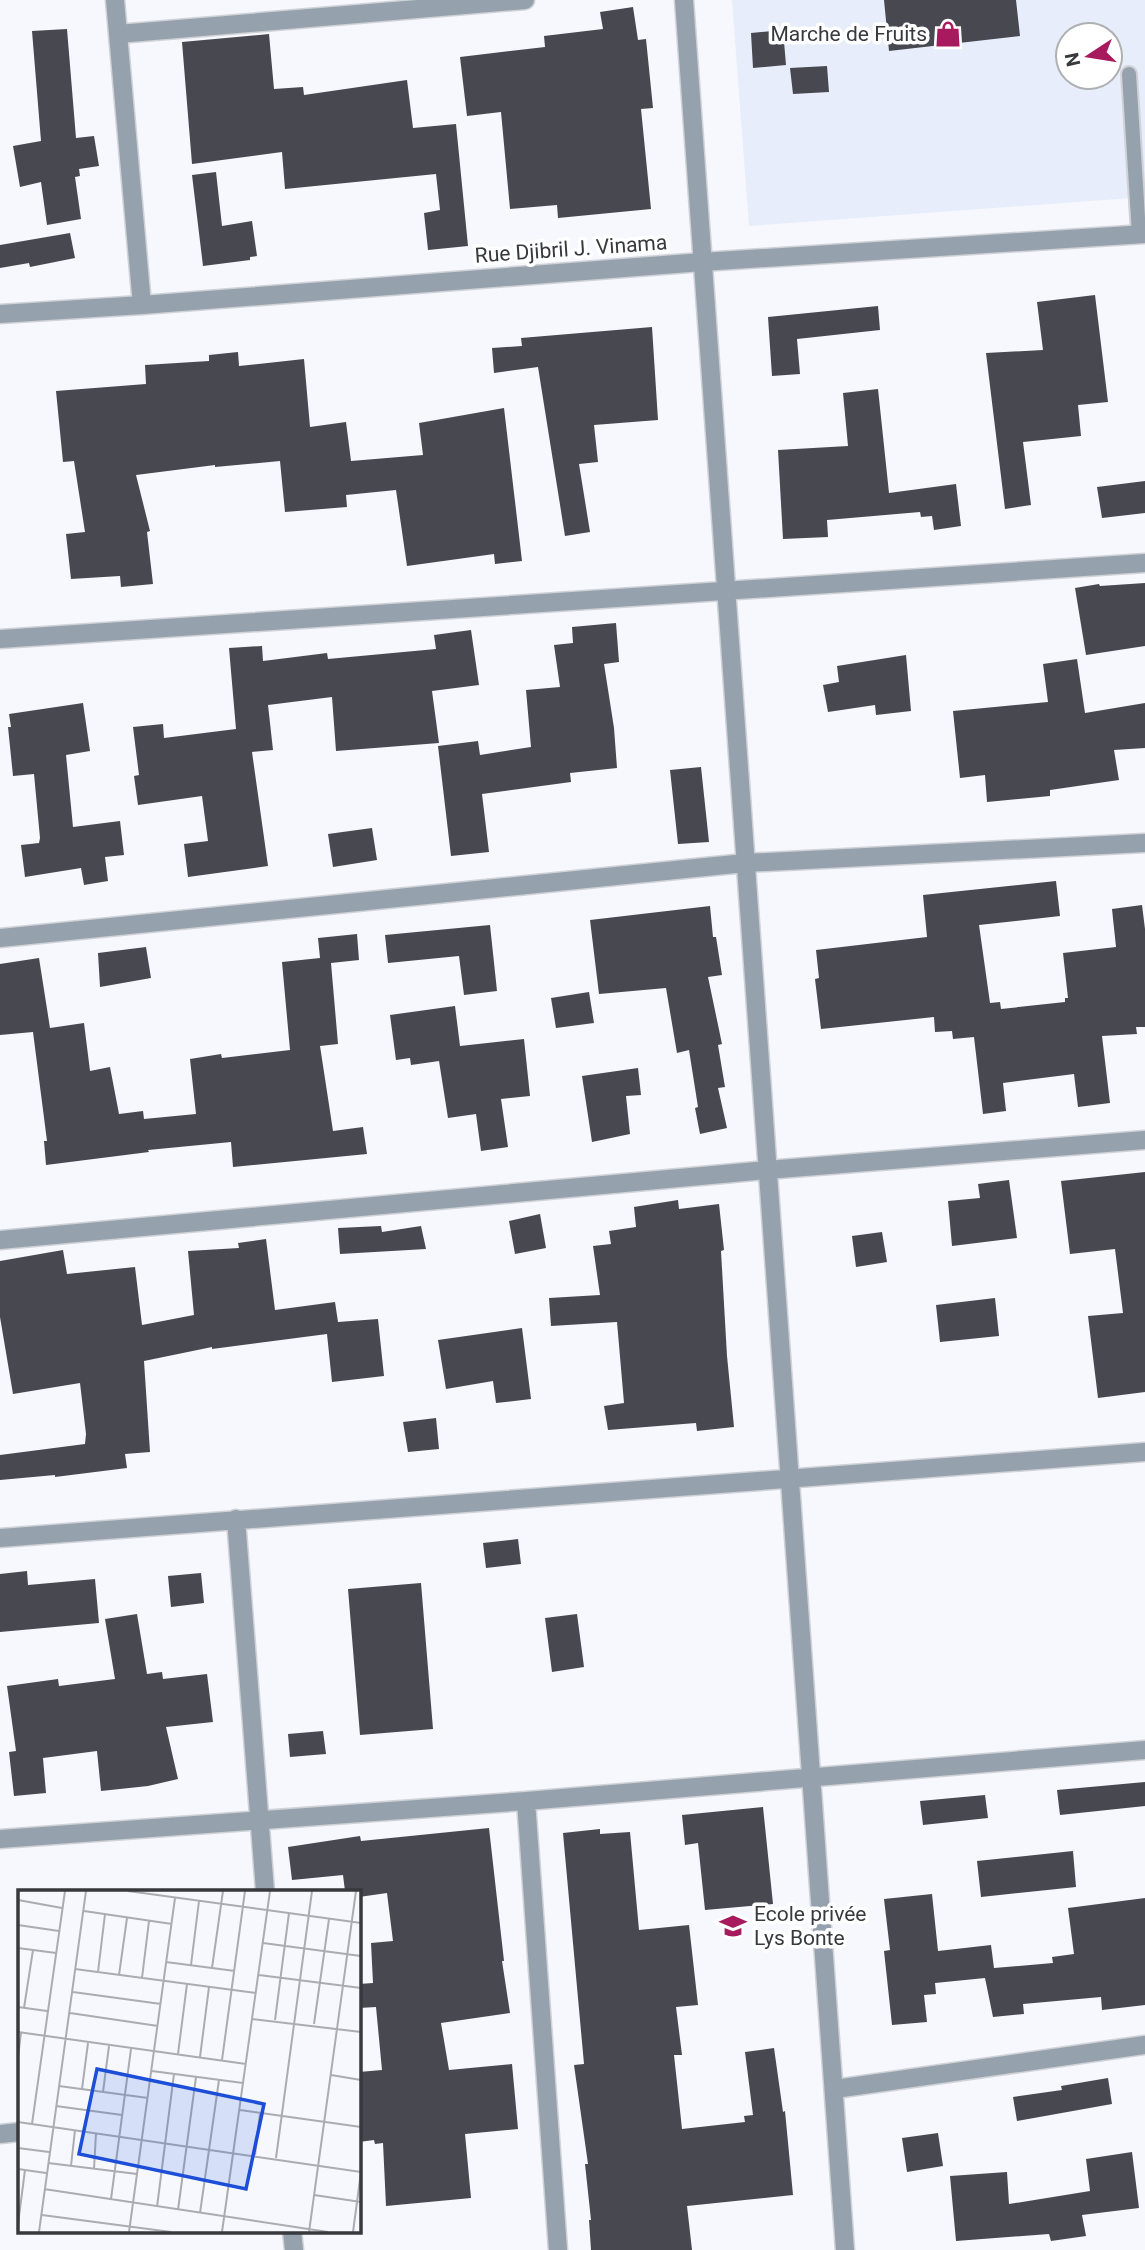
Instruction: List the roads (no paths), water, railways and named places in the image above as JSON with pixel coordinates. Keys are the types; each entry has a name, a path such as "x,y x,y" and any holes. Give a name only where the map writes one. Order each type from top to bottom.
{"street":[{"path":"115,0 142,305"},
{"path":"118,34 525,0"},
{"path":"684,0 845,2250"},
{"name":"Rue Djibril J. Vinama","path":"0,314 702,262 1142,234"},
{"path":"0,639 1145,563"},
{"path":"0,938 745,863 1145,843"},
{"path":"0,1240 767,1170 1145,1140"},
{"path":"0,1538 1145,1452"},
{"path":"236,1519 265,1890"},
{"path":"0,1839 526,1801 1145,1750"},
{"path":"526,1801 558,2250"},
{"path":"835,2089 1145,2045"},
{"path":"0,2134 18,2132"},
{"path":"292,2232 294,2250"}],"lane":[{"path":"1129,74 1142,234"}],"place":[{"name":"Marche de Fruits","path":"948,34"},
{"name":"Ecole privée Lys Bonte","path":"733,1926"}]}
